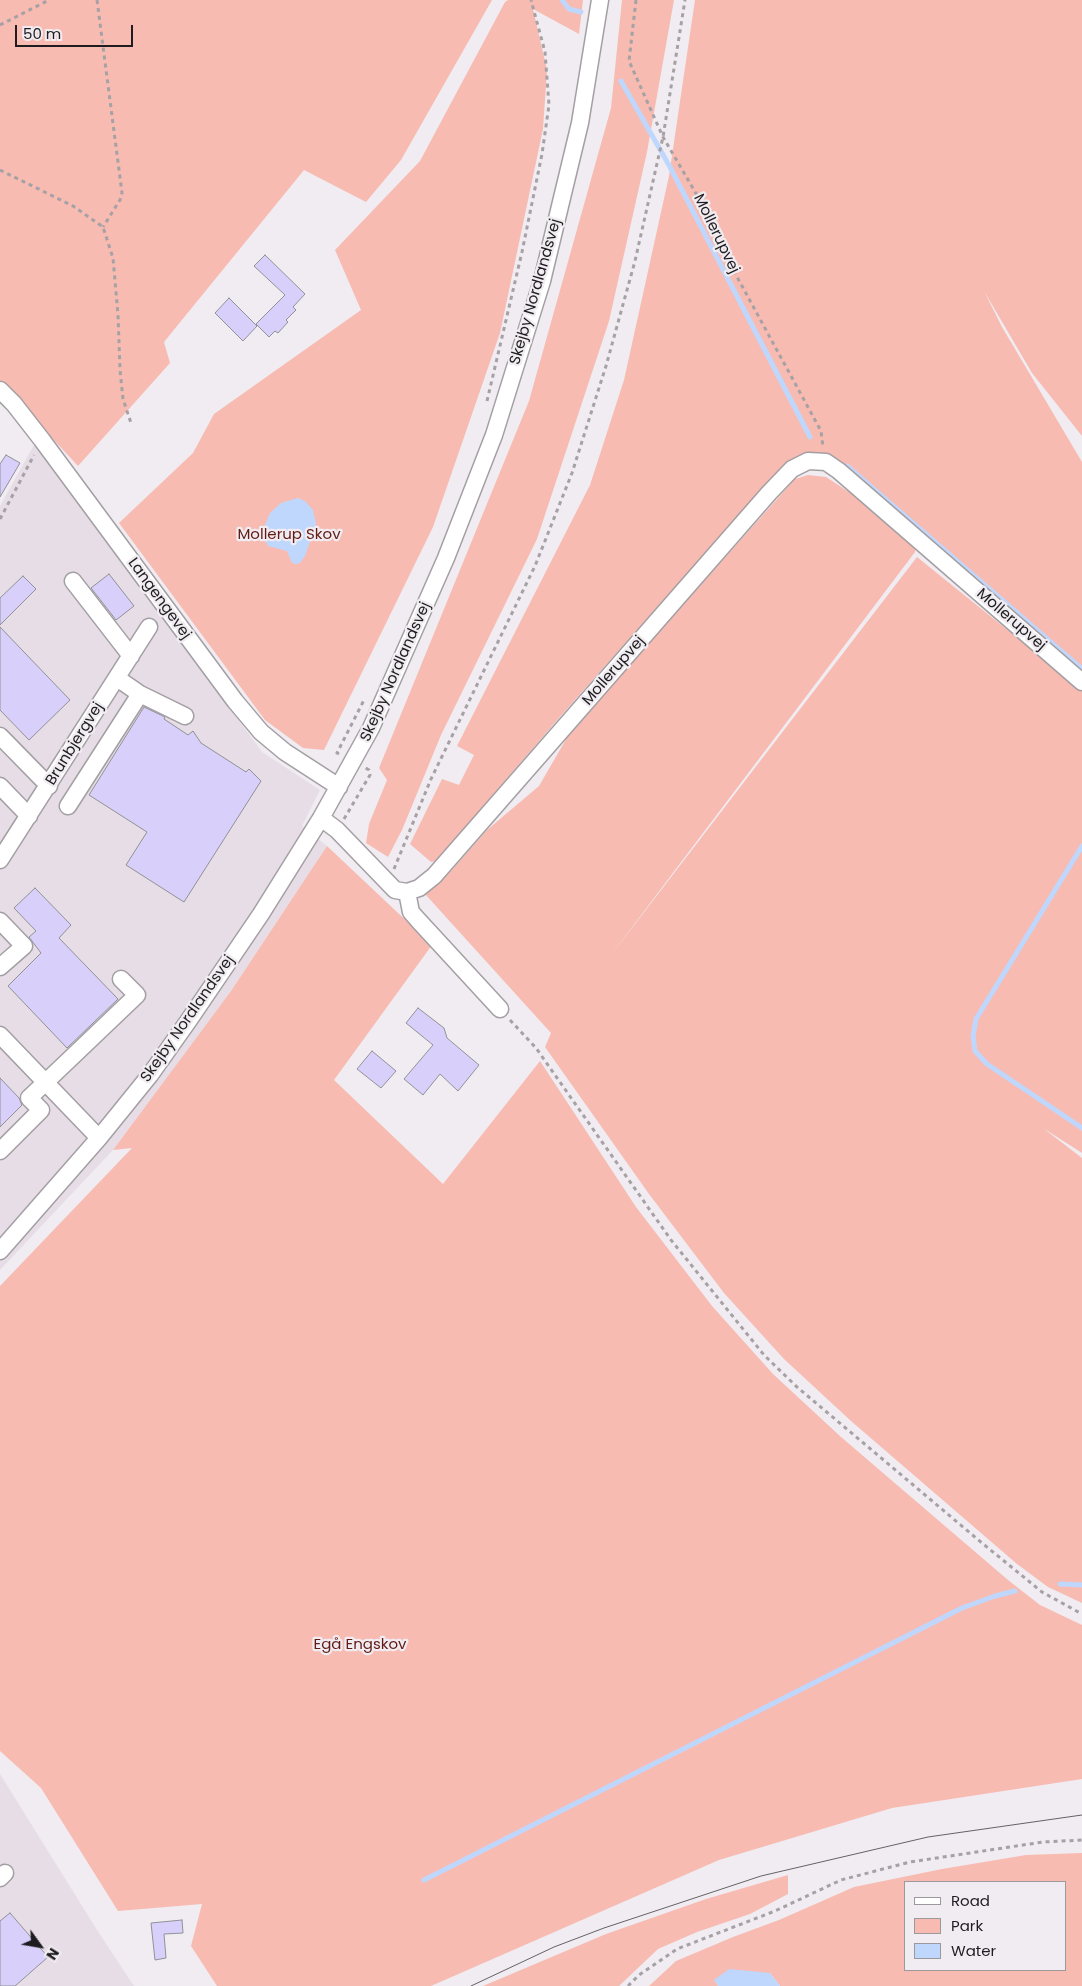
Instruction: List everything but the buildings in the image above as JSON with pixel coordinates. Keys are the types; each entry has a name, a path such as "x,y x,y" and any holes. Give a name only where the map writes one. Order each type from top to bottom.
{"street":[{"name":"Skejby Nordlandsvej","path":"0,1251 99,1138 150,1076 261,914 354,762 408,647 446,558 494,435 546,262 580,123 600,0"},
{"name":"Langengevej","path":"0,390 14,404 42,440 235,701 261,732 285,752 339,787"},
{"name":"Mollerupvej","path":"407,892 419,888 434,876 792,469 808,461 826,462 839,471 1082,682"},
{"path":"73,581 131,656"},
{"name":"Brunbjergvej","path":"0,860 149,627"},
{"path":"117,678 140,694 186,716"},
{"path":"68,806 140,694"},
{"path":"0,736 49,786"},
{"path":"0,786 29,816"},
{"path":"321,818 337,830 387,884 394,890 407,892 411,912 500,1009"},
{"path":"0,921 24,946 0,967"},
{"path":"0,1151 41,1110 29,1098 137,995 121,979"},
{"path":"0,1035 99,1138"}],"path":[{"path":"0,24 48,0"},
{"path":"97,0 122,193 120,200 103,227"},
{"path":"486,403 522,252 542,154 548,105 545,52 531,0"},
{"name":"Mollerupvej","path":"636,0 629,62 663,137 701,202 736,275 821,431 826,462"},
{"path":"387,884 400,859 432,779 535,566 572,473 606,366 635,261 663,137 685,0"},
{"path":"0,170 73,206 103,227 113,258 122,389 131,423"},
{"path":"0,519 42,440"},
{"path":"337,830 370,775 369,770 337,753 368,693"},
{"path":"500,1009 536,1048 671,1240 764,1355 805,1394 1012,1568 1042,1592 1082,1614"},
{"path":"628,1986 639,1975 677,1949 775,1911 841,1880 910,1862 1043,1842 1082,1840"}],"shaded area":[{"path":"35,443 262,752 320,790 302,826 327,846 231,991 113,1150 0,1270 0,506"},
{"path":"0,1774 97,1930 134,1986 0,1986"}],"green space":[{"path":"0,0 492,0 401,160 366,202 304,170 164,342 170,363 78,466 0,382"},
{"name":"Mollerup Skov","path":"508,0 583,0 579,34 533,9 547,70 543,129 500,333 433,527 324,750 303,748 265,720 119,523 193,453 214,414 361,310 335,250 420,161 505,2"},
{"path":"622,0 674,0 647,152 609,321 537,539 441,735 402,830 388,857 366,843 369,824 387,780 379,768 529,401 611,108"},
{"path":"695,0 1082,0 1082,436 1032,373 984,291 1002,327 1082,462 1082,667 866,482 832,460 807,457 785,463 558,719 436,861 431,862 410,844 442,779 459,785 474,755 457,746 590,485 624,380 669,176"},
{"path":"808,475 826,477 855,496 915,548 915,552 608,959 917,557 1082,690 1082,846 1038,918 1082,849 1082,1153 1043,1128 1082,1158 1082,1603 1048,1587 1017,1564 851,1421 784,1359 724,1293 649,1194 545,1047 551,1033 425,894 449,873 487,830 539,786 572,729 795,479"},
{"name":"Egå Engskov","path":"327,846 432,945 334,1080 443,1184 540,1061 636,1207 712,1306 773,1374 841,1437 1008,1580 1040,1605 1082,1625 1082,1779 892,1808 719,1860 431,1986 217,1986 191,1946 202,1904 118,1911 41,1788 0,1751 0,1286 132,1148 113,1150 231,991"},
{"path":"1082,1853 1082,1986 780,1986 770,1973 715,1980 718,1986 649,1986 676,1961 779,1920 854,1887 942,1869 1026,1855"},
{"path":"788,1875 788,1894 750,1914 697,1932 658,1949 619,1986 483,1986 606,1934 706,1899"}],"water":[{"path":"298,498 305,501 313,510 316,524 305,556 300,563 296,564 292,563 287,551 268,546 263,536 264,527 270,513 281,503"},
{"path":"729,1969 770,1973 780,1986 718,1986 714,1980"}],"waterway":[{"path":"562,0 569,9 581,12"},
{"path":"621,81 670,167 810,437"},
{"path":"847,466 1082,669"},
{"path":"1082,846 976,1019 973,1036 975,1051 987,1064 1082,1128"},
{"path":"1060,1584 1082,1585"},
{"path":"424,1880 962,1608 1015,1591"}],"tram line":[{"path":"471,1986 554,1947 604,1928 761,1876 928,1837 1082,1815"}]}
